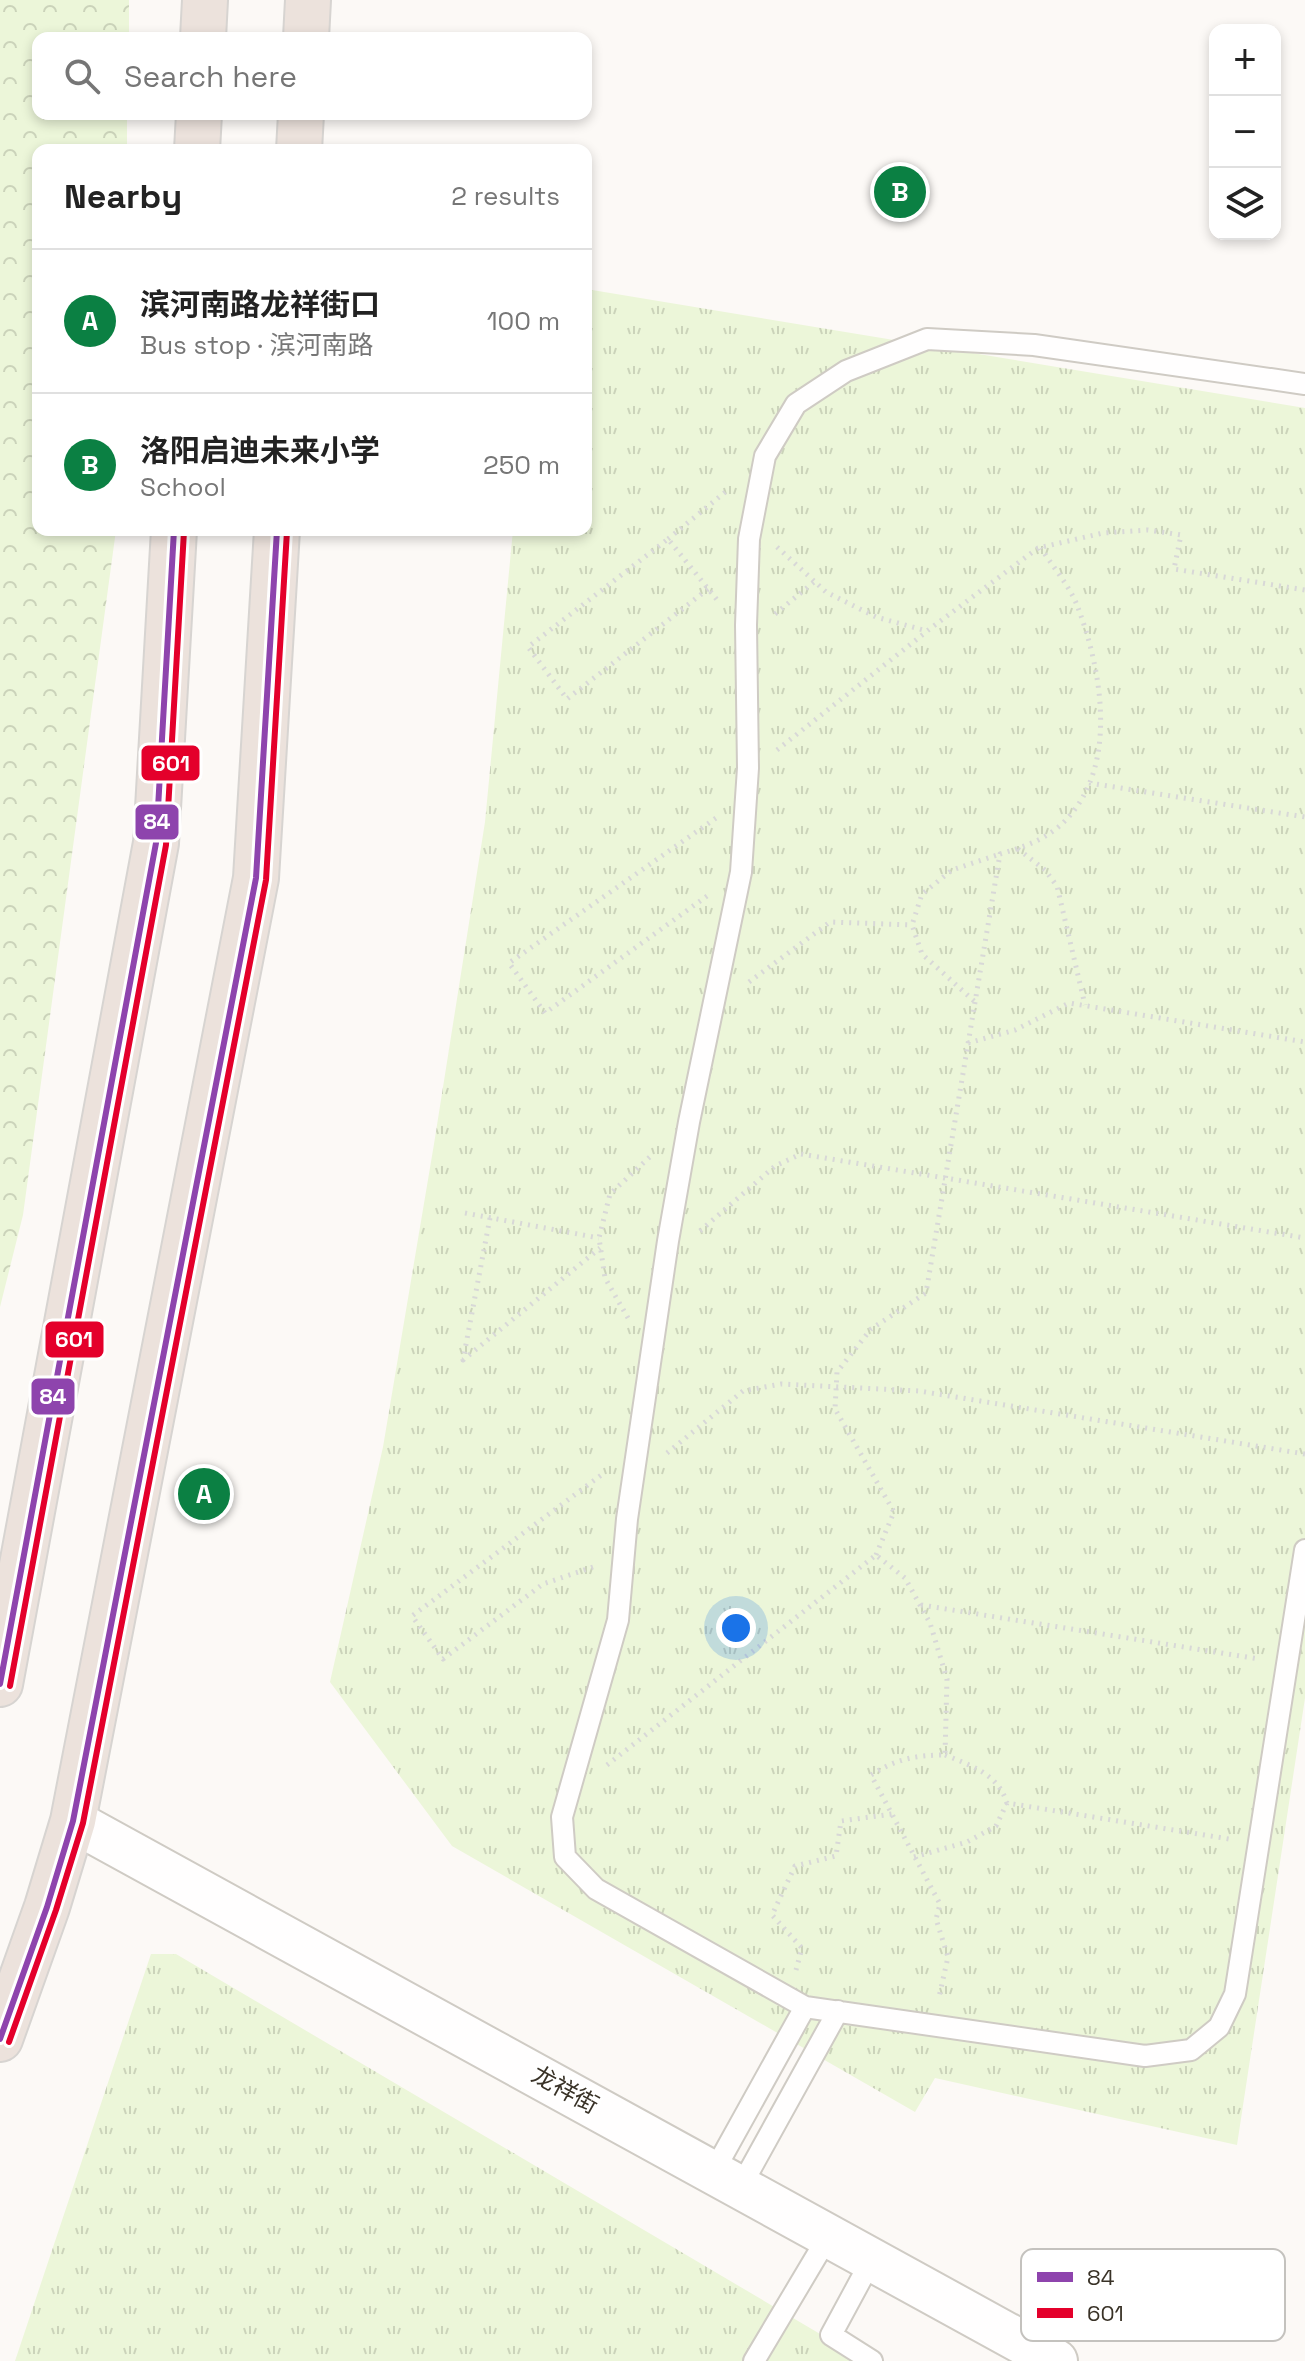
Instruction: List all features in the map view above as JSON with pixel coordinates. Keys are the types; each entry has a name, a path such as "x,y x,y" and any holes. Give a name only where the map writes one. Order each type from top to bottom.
{"highway":[{"path":"203,32 205,0"},
{"path":"306,32 308,0"},
{"path":"197,144 199,120"},
{"path":"299,144 301,120"},
{"path":"0,1684 156,843 174,536"},
{"path":"0,2039 47,1907 73,1821 256,878 277,536"}],"street":[{"name":"龙祥街","path":"73,1821 1056,2361"}],"lane":[{"path":"1305,384 1034,345 927,339 846,371 796,404 764,461 752,523 746,636 748,773 741,872 665,1260 632,1482 618,1620 562,1817 565,1857 596,1889 797,2003 1145,2056 1191,2050 1219,2027 1235,1994 1305,1550"},
{"path":"727,2179 797,2003"},
{"path":"727,2179 838,2011"},
{"path":"754,2361 829,2235"},
{"path":"872,2259 831,2335 872,2361"}],"path":[{"path":"708,589 567,699 528,647 764,461"},
{"path":"752,523 826,592 876,617 927,631"},
{"path":"748,773 927,631 1041,548 1103,533 1148,530 1181,535 1174,569 1305,590"},
{"path":"668,539 746,636 814,582"},
{"path":"975,1002 922,954 912,925 922,894 952,870 1034,843 1058,828 1085,794 1100,745 1099,679 1076,603 1041,548"},
{"path":"1089,783 1305,817"},
{"path":"741,872 545,1013 509,963 746,797"},
{"path":"1017,849 1045,870 1057,886 1085,1005"},
{"path":"568,1795 876,1555 894,1512 835,1409 837,1372 871,1329 926,1293 1000,854"},
{"path":"713,1010 830,922 912,925"},
{"path":"968,1043 1015,1030 1069,1003 1305,1042"},
{"path":"653,1344 626,1315 605,1278 599,1238 610,1194 652,1155 687,1139"},
{"path":"665,1260 775,1166 801,1154 1305,1238"},
{"path":"465,1213 599,1238"},
{"path":"490,1218 463,1360 600,1248"},
{"path":"632,1482 743,1391 781,1384 919,1391 1305,1454"},
{"path":"623,1557 543,1584 443,1659 412,1616 637,1449"},
{"path":"876,1555 905,1578 930,1623 947,1679 945,1755"},
{"path":"920,1605 1287,1663"},
{"path":"914,1857 967,1842 996,1826 1007,1803 1003,1791 992,1778 945,1755 918,1755 891,1762 871,1775 914,1857 940,1904 936,1919 948,1957 935,2026"},
{"path":"1007,1803 1259,1844"},
{"path":"797,2003 802,1948 772,1915 795,1866 836,1856 841,1821 892,1814"}],"green space":[{"path":"0,0 129,0 129,32 32,32 32,120 127,120 127,144 32,144 32,536 115,536 23,1215 0,1307"},
{"path":"592,290 1305,408 1305,1698 1237,2145 935,2078 915,2112 452,1846 330,1682 383,1447 485,822 512,536 592,536"},
{"path":"151,1954 176,1954 866,2361 15,2361"}],"transit line":[{"name":"84","path":"0,1684 156,843 174,536"},
{"name":"601","path":"10,1686 166,845 184,536"},
{"name":"84","path":"0,2039 47,1907 73,1821 256,878 277,536"},
{"name":"601","path":"9,2042 83,1823 266,880 287,536"}],"place":[{"name":"洛阳启迪未来小学","path":"900,192"},
{"name":"滨河南路龙祥街口","path":"204,1494"}]}
